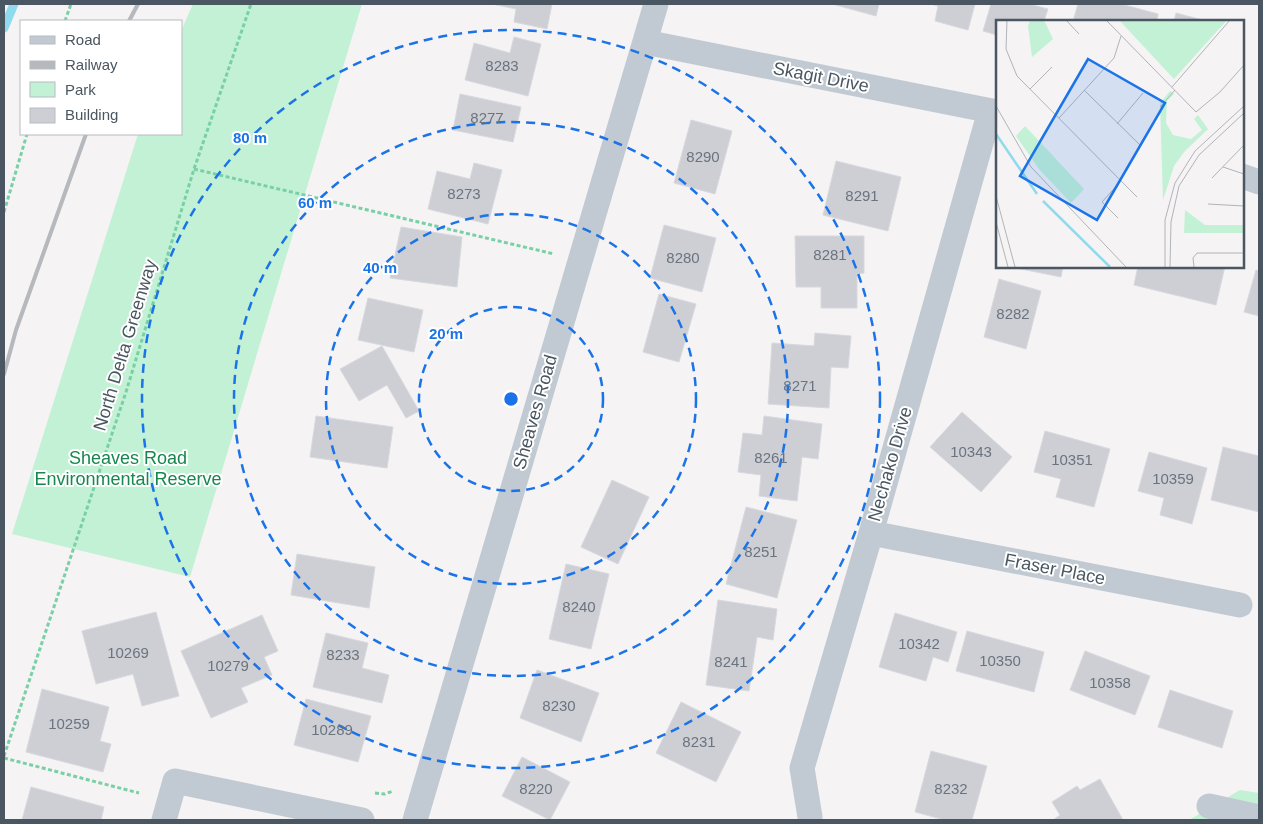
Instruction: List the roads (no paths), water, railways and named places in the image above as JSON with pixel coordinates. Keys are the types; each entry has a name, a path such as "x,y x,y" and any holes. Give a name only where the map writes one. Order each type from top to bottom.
{"street":[{"name":"Sheaves Road","path":"415,820 579,259 656,4"},
{"name":"Skagit Drive","path":"645,42 993,112"},
{"name":"Nechako Drive","path":"810,817 802,768 993,112"},
{"path":"1243,176 1259,182"},
{"name":"Fraser Place","path":"871,533 1240,604"},
{"path":"164,820 175,781 362,820"},
{"path":"1209,806 1259,817"}],"waterway":[{"path":"4,28 14,4"}],"railway":[{"path":"130,20 138,4"},
{"path":"4,374 16,330 86,135"}],"park label":[{"name":"Sheaves Road Environmental Reserve","path":"128,468"}]}
